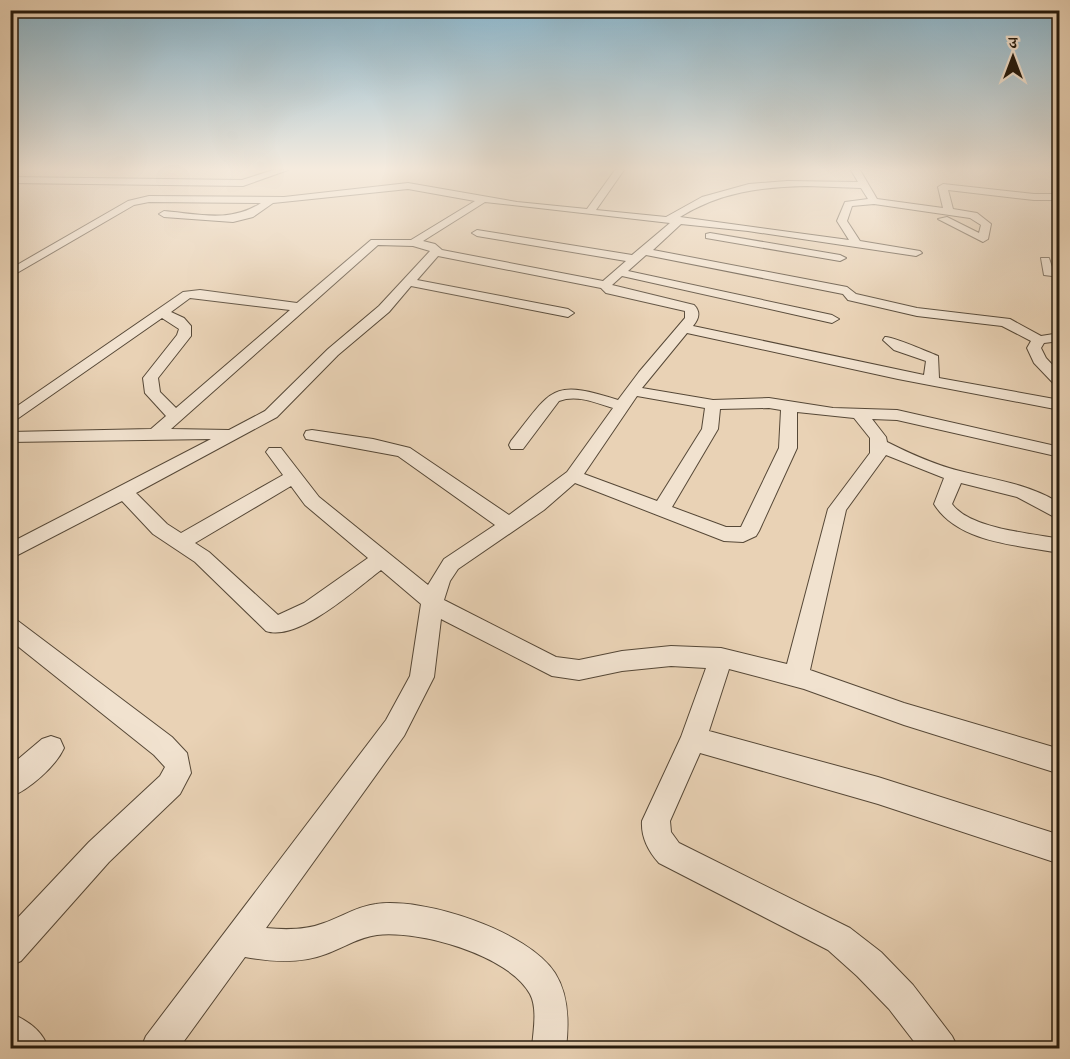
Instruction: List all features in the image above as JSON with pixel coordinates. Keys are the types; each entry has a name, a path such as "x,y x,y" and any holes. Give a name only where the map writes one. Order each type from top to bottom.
{"street":[{"path":"10,274 103,219"},
{"path":"10,284 117,219"},
{"path":"412,243 451,219"},
{"path":"643,219 916,253"},
{"path":"158,1048 410,705 423,669 433,603 440,579 451,564 537,506 573,476 627,398 693,314 689,308 610,290 625,267 678,219"},
{"path":"843,219 853,236 855,244"},
{"path":"673,223 840,258"},
{"path":"477,233 625,267 832,319"},
{"path":"156,433 375,242 412,243 435,247 436,252"},
{"path":"436,252 625,267 847,291 852,297 906,310 1011,324 1039,340 1059,337"},
{"path":"10,552 233,435 281,407 321,363 384,309 436,252"},
{"path":"1045,260 1048,273 1059,274"},
{"path":"410,282 568,314"},
{"path":"10,419 183,297 196,293 299,307"},
{"path":"161,313 179,321 186,329 184,336 150,378 153,393 175,416"},
{"path":"684,328 931,381 1059,405"},
{"path":"890,340 899,347 933,359 931,381"},
{"path":"1039,340 1034,353 1059,382"},
{"path":"517,445 554,398 562,394 579,394 712,405 758,402 860,415 884,414 910,417 1059,452"},
{"path":"661,510 710,429 712,405"},
{"path":"573,476 724,534 743,535 749,531 788,448 789,405"},
{"path":"796,677 837,509 879,453 878,437 860,415"},
{"path":"10,437 156,433 233,435"},
{"path":"312,435 373,444 404,452 508,524"},
{"path":"880,445 908,459 953,475 1027,495 1045,502 1059,514"},
{"path":"275,452 292,477 330,518 433,603 532,656 567,669 579,670 622,661 671,656 721,658 796,677 1059,762"},
{"path":"953,475 943,504 945,511 953,518 982,529 1059,546"},
{"path":"181,542 292,477"},
{"path":"124,492 160,530 181,542 217,571 268,620 281,626 297,619 381,559"},
{"path":"10,627 163,746 178,762 178,773 170,785 99,852 10,950"},
{"path":"721,658 693,739 656,821 655,832 659,842 669,853 839,939 869,964 901,997 940,1048"},
{"path":"693,739 797,765 898,795 1059,850"},
{"path":"10,784 51,748"},
{"path":"237,940 266,946 290,946 317,941 375,919 396,917 426,922 478,938 531,968 544,984 550,1003 549,1048"},
{"path":"10,1030 32,1048"}]}
